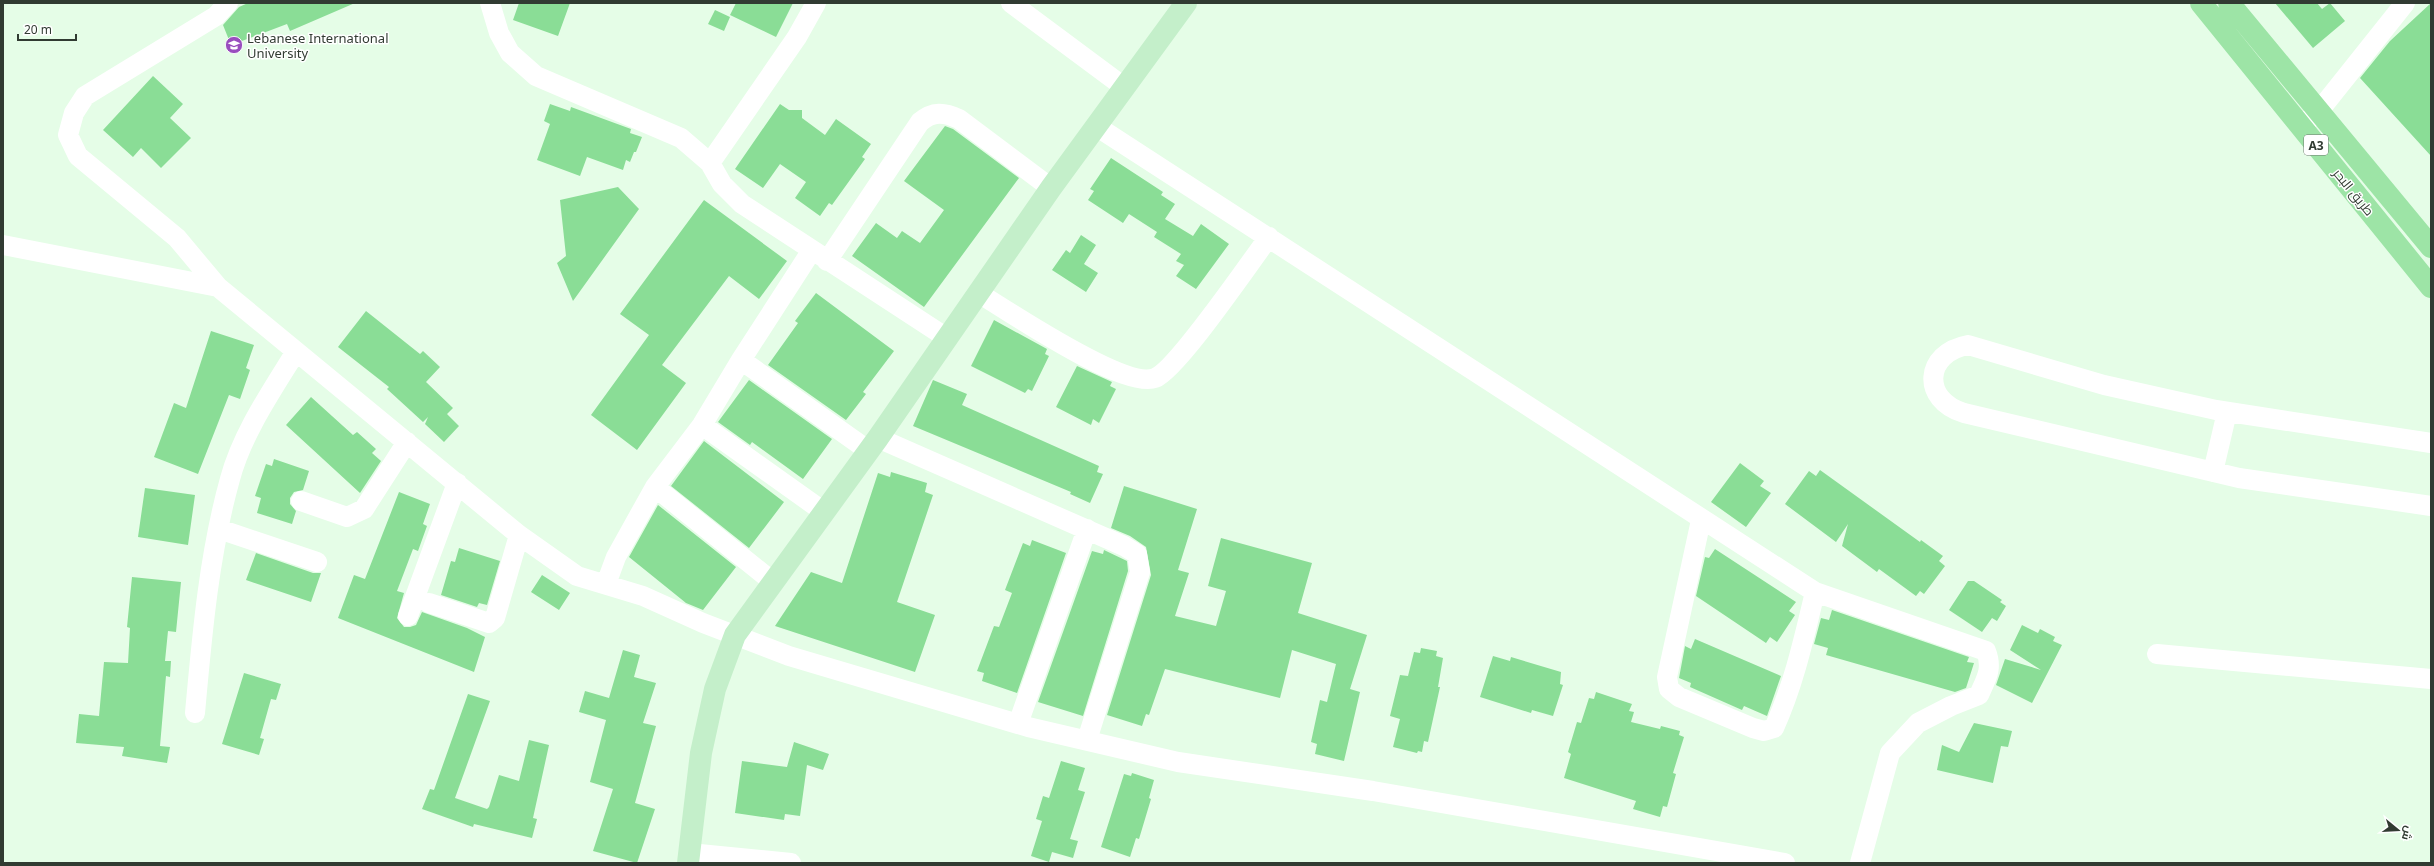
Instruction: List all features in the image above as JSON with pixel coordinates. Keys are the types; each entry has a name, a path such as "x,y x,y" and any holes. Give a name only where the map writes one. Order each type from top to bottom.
{"highway":[{"name":"طريق البحر","path":"2201,3 2431,287"},
{"name":"طريق البحر","path":"2229,3 2431,247"},
{"path":"2389,236 2411,221"}],"main road":[{"path":"689,858 701,753 715,689 735,636 874,444 947,338 980,294 1051,188 1186,3"}],"street":[{"path":"228,3 216,16 179,36 85,96 74,113 68,136 78,156 177,238 218,288 295,353 407,442 519,535 577,576 643,596 735,636 852,676 1018,724 1178,762 1373,791 1785,863"},
{"path":"490,3 499,33 510,53 536,76 681,138 710,163 722,184 742,204 819,256 947,338"},
{"path":"710,163 797,37 816,3"},
{"path":"1011,3 1124,87"},
{"path":"2301,126 2319,111 2405,3"},
{"path":"606,584 616,557 656,487 702,425 741,360 920,122 929,115 948,114 959,120 1051,188"},
{"path":"1096,126 1269,237 1701,520 1815,592 1986,652 1990,662 1989,674 1979,695 1951,706 1918,723 1890,753 1860,863"},
{"path":"980,294 1083,356 1129,378 1145,380 1155,378 1165,372 1198,332 1269,237"},
{"path":"3,246 218,288"},
{"path":"2431,443 2228,412 2104,384 1968,345 1956,348 1945,354 1936,365 1933,377 1935,390 1942,402 1952,410 2095,446 2213,472 2392,502 2431,506"},
{"path":"195,713 204,614 230,478 257,414 295,353"},
{"path":"741,360 874,444 1087,529 1124,546 1136,554 1140,572 1087,740"},
{"path":"2213,472 2228,412"},
{"path":"702,425 824,512"},
{"path":"301,501 347,517 364,509 407,442"},
{"path":"408,616 456,483"},
{"path":"656,487 773,582"},
{"path":"1701,520 1667,677 1669,689 1679,697 1753,728 1764,731 1774,728 1785,704 1800,653 1815,592"},
{"path":"220,529 317,562"},
{"path":"1018,724 1087,529"},
{"path":"429,603 489,623 495,618 519,535"},
{"path":"2157,654 2431,679"},
{"path":"689,858 791,863"}],"building":[{"path":"248,3 355,3 290,31 287,24 231,45 223,25 239,7"},
{"path":"519,3 570,3 558,36 513,20"},
{"path":"736,3 793,3 776,37 730,15"},
{"path":"2275,3 2317,3 2322,9 2330,3 2345,21 2313,48"},
{"path":"2431,3 2431,156 2360,78 2390,41"},
{"path":"715,10 730,17 724,31 708,24"},
{"path":"153,76 183,104 170,118 191,138 161,168 141,148 133,157 103,130"},
{"path":"550,104 570,111 571,107 631,129 630,133 642,137 630,162 626,160 623,170 587,157 580,176 537,160 550,124 544,121"},
{"path":"780,104 789,110 802,110 802,118 825,135 836,119 871,144 862,157 865,159 832,205 829,203 820,216 795,198 806,182 780,164 763,188 735,169"},
{"path":"945,126 953,129 1019,178 924,307 852,256 876,223 897,238 902,231 920,243 944,210 904,181"},
{"path":"1111,158 1163,192 1161,195 1175,204 1165,219 1193,236 1201,224 1229,244 1196,289 1176,276 1184,265 1176,261 1181,254 1154,237 1157,232 1129,214 1123,223 1088,200 1094,191 1090,189"},
{"path":"618,187 639,209 573,301 557,263 566,256 560,200"},
{"path":"704,200 787,261 759,299 729,276 662,365 686,383 637,450 591,415 649,335 620,314"},
{"path":"1081,235 1096,245 1084,264 1098,273 1086,292 1052,270 1066,250 1070,253"},
{"path":"816,293 894,351 863,392 866,394 846,420 768,365 798,323 795,321"},
{"path":"366,311 420,354 423,351 440,367 426,382 453,408 447,414 459,426 444,442 425,424 428,417 423,422 387,389 389,387 338,347"},
{"path":"994,320 1047,349 1045,354 1049,356 1032,391 1028,389 1025,393 971,366"},
{"path":"211,331 254,345 246,368 250,370 240,399 229,395 198,474 154,457 174,403 186,408"},
{"path":"1077,366 1112,382 1110,386 1116,389 1099,423 1093,419 1091,425 1056,407"},
{"path":"749,380 832,439 803,479 752,442 750,445 718,422"},
{"path":"933,380 967,394 962,405 1099,466 1097,472 1103,474 1090,503 1070,494 1071,492 913,426"},
{"path":"311,397 353,435 357,432 376,449 372,453 381,461 360,493 286,425"},
{"path":"704,441 784,502 749,548 671,486"},
{"path":"274,459 309,471 303,490 294,492 290,498 290,504 296,511 292,524 257,513 261,498 255,496 266,464 272,466"},
{"path":"1740,463 1764,481 1760,486 1771,493 1746,527 1711,502"},
{"path":"1820,470 1920,542 1921,540 1943,556 1939,561 1945,566 1924,594 1920,591 1916,596 1879,569 1877,572 1842,546 1848,524 1836,542 1785,504 1809,471 1816,476"},
{"path":"891,472 927,483 925,492 933,495 897,602 935,615 915,672 775,626 811,572 842,583 878,473 890,477"},
{"path":"1124,486 1197,509 1178,570 1189,573 1175,616 1216,626 1226,591 1208,586 1221,538 1312,563 1298,613 1367,635 1350,689 1360,692 1344,761 1315,754 1317,744 1311,742 1320,700 1327,702 1336,664 1292,650 1280,698 1165,669 1149,715 1146,714 1142,726 1107,715 1151,575 1146,547 1130,536 1111,528"},
{"path":"145,488 195,495 188,545 138,537"},
{"path":"399,492 430,504 423,524 427,526 418,551 413,549 397,591 404,593 397,618 404,627 410,627 416,625 422,612 467,628 485,637 474,672 338,618 354,575 365,579"},
{"path":"658,505 736,567 703,610 686,603 629,557"},
{"path":"1032,540 1066,553 1017,693 982,681 984,673 977,671 994,626 999,627 1012,593 1005,590 1023,543 1030,546"},
{"path":"459,548 500,561 487,605 479,603 477,607 441,595 451,561 455,562"},
{"path":"1715,549 1796,602 1789,611 1795,615 1777,642 1770,637 1766,643 1696,596 1705,557 1709,558"},
{"path":"1104,550 1127,561 1128,571 1083,716 1038,702 1092,551 1103,554"},
{"path":"256,553 313,573 321,573 311,602 246,580"},
{"path":"542,575 570,593 559,610 531,592"},
{"path":"132,577 181,582 176,632 168,631 165,661 171,661 170,677 166,676 160,746 170,747 167,763 122,756 124,747 76,743 79,714 99,716 104,662 128,663 130,628 127,627"},
{"path":"1968,581 1974,581 2002,600 2000,602 2006,606 1997,621 1992,618 1982,632 1949,610"},
{"path":"1832,610 1969,657 1967,662 1974,663 1966,688 1955,692 1826,655 1828,648 1814,644 1821,618 1829,620"},
{"path":"2022,625 2038,633 2040,629 2055,637 2053,641 2062,645 2032,703 1996,685 2005,659 2041,670 2010,650"},
{"path":"1695,639 1781,676 1767,716 1744,706 1742,710 1690,687 1691,683 1679,678 1685,646 1691,649"},
{"path":"1421,648 1437,651 1436,656 1443,658 1438,687 1440,687 1428,742 1424,741 1422,752 1418,751 1417,753 1393,747 1400,719 1390,716 1400,675 1408,676 1414,652 1420,653"},
{"path":"623,650 640,655 634,677 656,683 643,723 656,726 635,803 655,809 637,863 593,851 613,789 590,782 606,720 579,712 585,691 609,698"},
{"path":"1493,656 1510,661 1511,657 1561,672 1560,684 1563,685 1553,716 1532,710 1531,713 1480,697"},
{"path":"244,673 281,684 276,700 271,699 260,738 264,739 259,755 222,744"},
{"path":"1596,692 1632,704 1629,711 1634,712 1631,722 1660,729 1661,726 1680,731 1679,735 1684,737 1673,773 1676,774 1667,807 1663,806 1660,817 1633,809 1636,801 1564,778 1571,754 1568,752 1577,722 1581,723 1589,698 1594,699"},
{"path":"468,694 490,701 455,798 487,809 489,807 499,775 519,781 529,740 549,745 533,818 537,819 532,838 474,824 473,827 422,809 430,789 434,790"},
{"path":"1974,723 2012,731 2008,747 2001,746 1993,783 1937,770 1942,745 1959,752"},
{"path":"794,742 829,754 823,770 807,765 800,816 785,814 784,820 735,813 742,761 787,767"},
{"path":"1061,761 1085,768 1078,790 1085,792 1070,839 1078,841 1073,858 1052,852 1049,862 1031,856 1042,821 1036,819 1043,796 1049,798"},
{"path":"1132,773 1154,780 1149,798 1151,799 1139,839 1136,838 1130,857 1101,847 1124,774 1131,776"}],"place":[{"name":"Lebanese International University","path":"234,45"}]}
